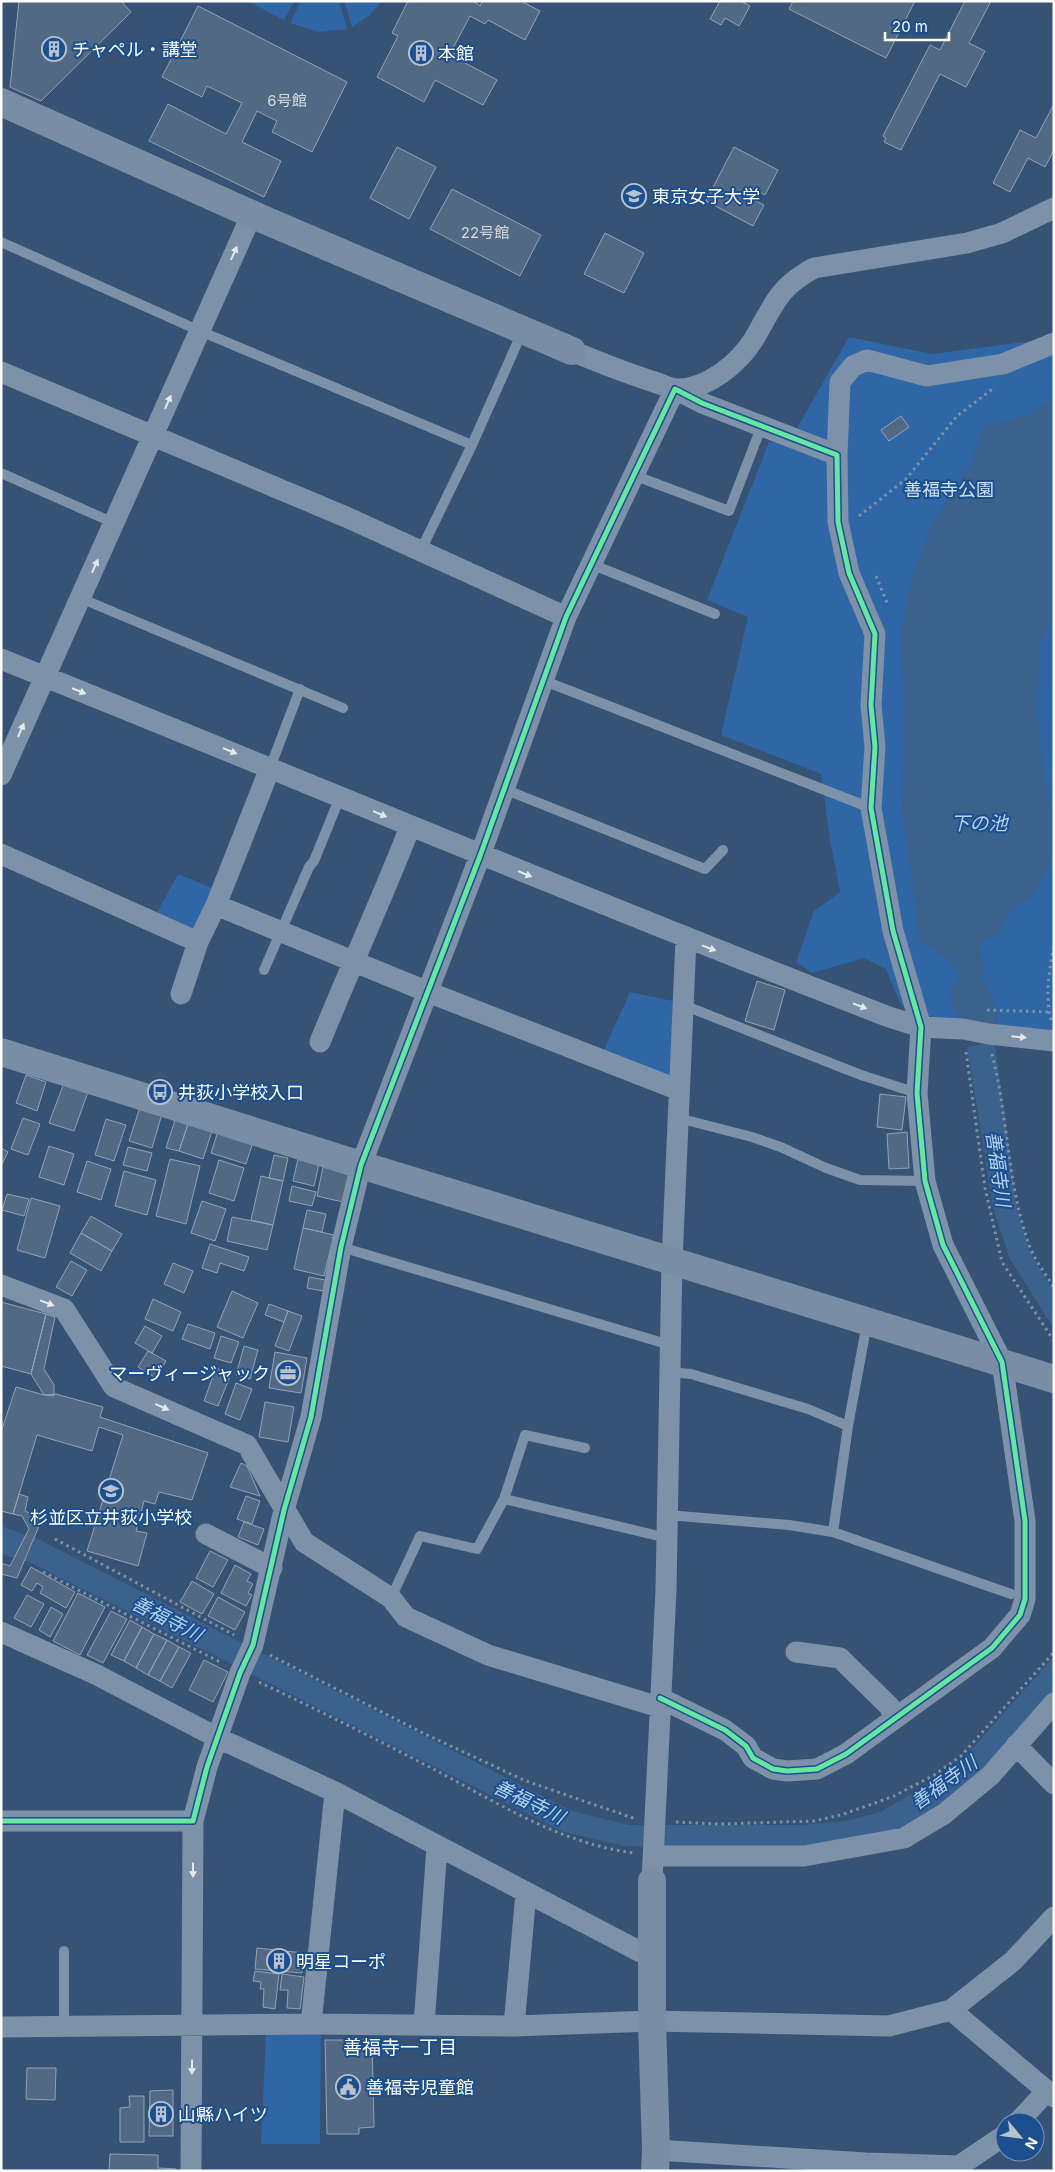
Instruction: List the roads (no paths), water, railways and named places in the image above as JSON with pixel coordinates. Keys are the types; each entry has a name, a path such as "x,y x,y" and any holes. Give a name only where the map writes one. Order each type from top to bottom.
{"street":[{"path":"1,102 252,214 572,351 675,389 702,403 837,455"},
{"path":"675,389 700,384 729,367 748,347 782,291 797,277 814,268 968,243 1002,233 1054,208"},
{"path":"1,775 252,214"},
{"path":"1,1285 64,1309 114,1387 247,1445 304,1542 391,1598 406,1618 488,1655 660,1702 734,1736 746,1746 753,1758 773,1769 787,1771 817,1769 846,1754 992,1648 1020,1615 1025,1599 1025,1521 1002,1362 943,1245 925,1181 917,1093 921,1027 892,931 871,808 875,747 871,704 875,634 849,573 838,522 837,455 840,382 853,366 867,360 927,376 1003,364 1054,343"},
{"path":"1,372 421,550 566,617"},
{"path":"191,2171 193,1821 207,1767 246,1659 272,1568 284,1510 311,1417 341,1247 361,1166 480,856 566,617 675,389"},
{"path":"1,659 270,768 480,856 889,1018 921,1027 963,1029 989,1034 1054,1041"},
{"path":"181,994 198,942 216,905 270,768"},
{"path":"320,1042 353,962 382,900 410,827"},
{"path":"1,854 198,942"},
{"path":"216,905 428,992 679,1090"},
{"path":"686,939 672,1261 667,1538 653,1863 652,2021 656,2160 959,2166 995,2142"},
{"path":"1,1052 361,1166 1054,1379"},
{"path":"206,1534 272,1568"},
{"path":"1,1632 96,1674 218,1738 335,1792 652,1958"},
{"path":"796,1652 840,1658 889,1706 894,1718"},
{"path":"653,1863 804,1856 904,1838 944,1814 990,1776 1054,1703"},
{"path":"1016,1745 1054,1784"},
{"path":"311,2024 335,1792"},
{"path":"1,1820 193,1821"},
{"path":"424,2025 438,1847"},
{"path":"514,2026 526,1893"},
{"path":"1,2026 192,2027 311,2024 514,2026 652,2021 889,2026 951,2010 1013,1961 1054,1917"},
{"path":"951,2010 1050,2094 1029,2112"}],"lane":[{"path":"1,242 200,331 472,445"},
{"path":"421,550 472,445 523,329"},
{"path":"633,475 729,511 762,425"},
{"path":"1,473 114,523"},
{"path":"591,564 715,614"},
{"path":"80,598 344,708"},
{"path":"542,680 871,808"},
{"path":"270,768 300,689"},
{"path":"504,789 705,869 722,850"},
{"path":"264,970 340,797"},
{"path":"682,1005 861,1075 917,1093"},
{"path":"678,1118 752,1137 860,1180 925,1181"},
{"path":"341,1247 670,1345"},
{"path":"833,1532 848,1426 868,1322"},
{"path":"669,1372 691,1374 799,1406 848,1426"},
{"path":"391,1598 420,1536 477,1549 504,1498 525,1435 584,1448"},
{"path":"504,1498 667,1538"},
{"path":"667,1516 789,1525 833,1532 1011,1594"},
{"path":"64,1951 64,2026"}],"water":[{"name":"下の池","path":"1054,397 1054,619 1039,647 1038,719 1044,779 1054,814 1052,863 1035,893 1007,915 1000,935 981,941 983,974 971,977 973,992 965,995 964,978 944,956 920,942 902,811 904,710 901,634 911,579 932,523 970,465 983,427 1029,415"},
{"path":"995,1044 1016,1204 1030,1252 1054,1292 1054,1329 1010,1259 993,1208 967,1047"},
{"path":"1,1526 40,1540 572,1811 629,1825 803,1825 845,1821 880,1812 922,1788 964,1758 1054,1656 1054,1692 976,1780 895,1835 809,1853 624,1846 564,1832 29,1562 1,1554"}],"waterway":[{"name":"善福寺川","path":"970,994 979,1020"}],"place":[{"name":"チャペル・講堂","path":"54,49"},
{"name":"本館","path":"421,53"},
{"name":"東京女子大学","path":"634,196"},
{"name":"井荻小学校入口","path":"160,1092"},
{"name":"マーヴィージャック","path":"288,1373"},
{"name":"杉並区立井荻小学校","path":"111,1491"},
{"name":"明星コーポ","path":"279,1961"},
{"name":"善福寺児童館","path":"348,2087"},
{"name":"山縣ハイツ","path":"161,2114"}],"district":[{"name":"善福寺一丁目","path":"400,2047"}],"park label":[{"name":"善福寺公園","path":"949,489"}]}
